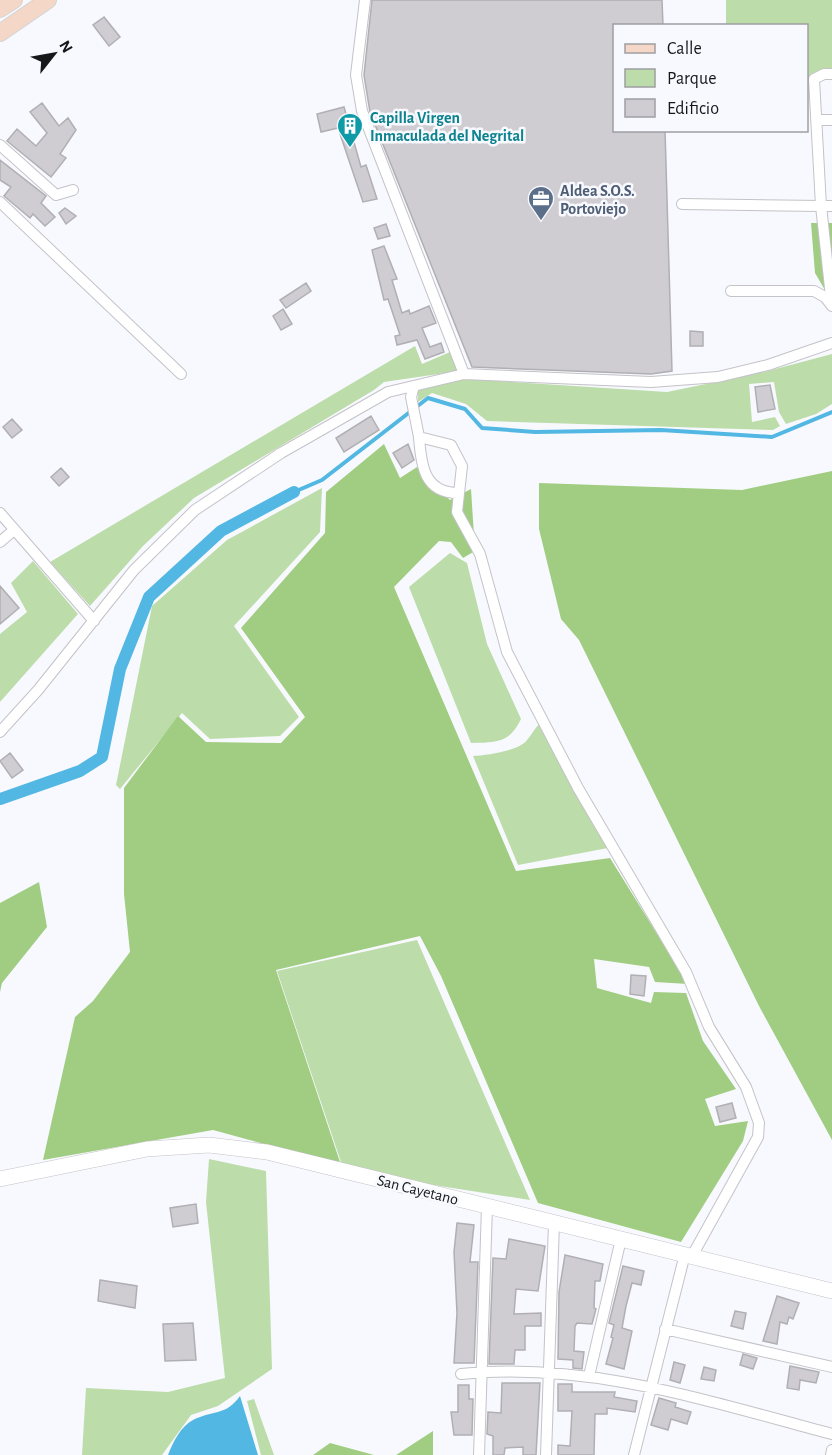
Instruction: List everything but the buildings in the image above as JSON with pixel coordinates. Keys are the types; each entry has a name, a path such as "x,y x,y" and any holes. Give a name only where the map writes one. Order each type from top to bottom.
{"main road":[{"path":"0,9 14,0"},
{"path":"0,33 48,0"},
{"name":"San Cayetano","path":"0,1179 147,1149 208,1145 267,1152 832,1291"}],"street":[{"path":"365,0 356,75 362,111 464,374"},
{"path":"832,74 824,74 814,80 816,120 827,206 832,306"},
{"path":"816,120 832,120"},
{"path":"0,144 48,191 56,195 74,190"},
{"path":"0,202 181,374"},
{"path":"682,204 827,206"},
{"path":"731,291 814,291 832,306"},
{"path":"0,732 20,712 134,570 195,510 290,447 388,392 464,374 651,382 684,380 718,376 768,365 832,343"},
{"path":"414,386 411,397 423,472 428,481 446,493 458,493"},
{"path":"419,437 451,445 462,466 457,512 480,554 507,652 573,779 686,972 709,1027 746,1087 759,1123 758,1137 688,1255 665,1329 634,1455"},
{"path":"0,513 94,621"},
{"path":"0,542 14,530"},
{"path":"479,1455 487,1206"},
{"path":"546,1455 554,1223"},
{"path":"589,1376 621,1239"},
{"path":"665,1329 832,1367"},
{"path":"461,1374 548,1373 589,1376 651,1386 832,1434"},
{"path":"831,1455 832,1450"}],"green space":[{"path":"726,0 832,0 832,77 808,77 808,24 726,24"},
{"path":"811,223 832,223 832,302 815,273"},
{"path":"415,346 422,364 450,352 459,371 384,382 194,498 143,546 90,606 50,562"},
{"path":"832,354 832,404 816,414 786,424 779,412 774,382 749,384 752,422 775,417 780,426 773,430 487,421 466,404 432,393 418,402 418,386 466,379 667,392 764,372"},
{"path":"384,444 400,478 417,467 430,483 450,500 471,489 475,551 463,558 451,542 439,541 394,587 516,871 610,858 688,984 655,982 649,967 594,959 597,988 651,1003 654,992 686,993 703,1041 736,1089 705,1099 715,1126 748,1121 743,1141 681,1242 538,1203 441,976 420,936 276,970 341,1165 213,1130 43,1160 75,1017 93,1001 130,952 124,894 124,788 178,716 206,742 281,743 305,717 241,628 325,533 326,492"},
{"path":"832,471 832,1140 759,1006 579,640 561,619 539,529 539,483 742,490"},
{"path":"322,488 320,532 234,626 299,717 280,736 210,739 182,713 120,789 116,785 152,606 227,540"},
{"path":"450,553 467,563 487,644 521,719 512,733 501,740 471,743 409,587"},
{"path":"33,561 78,614 0,702 0,634 27,612 11,583"},
{"path":"542,722 608,848 518,865 473,756 502,752 517,747 527,740"},
{"path":"39,882 47,927 2,983 0,992 0,903"},
{"path":"417,940 530,1200 344,1171 277,971"},
{"path":"209,1159 266,1171 272,1369 218,1406 191,1415 162,1455 82,1455 86,1388 168,1392 225,1378 206,1202"},
{"path":"254,1399 274,1455 261,1455 247,1401"},
{"path":"433,1431 433,1455 396,1455"},
{"path":"330,1443 374,1455 313,1455"}],"water":[{"path":"240,1396 258,1455 168,1455 185,1426 200,1417 230,1407"}],"waterway":[{"path":"294,492 322,480 428,398 465,409 482,428 535,432 661,430 772,437 832,412"},
{"path":"0,799 80,771 102,757 120,669 149,597 221,531 294,492"}],"place":[{"name":"Capilla Virgen Inmaculada del Negrital","path":"350,149"},
{"name":"Aldea S.O.S. Portoviejo","path":"541,222"}]}
